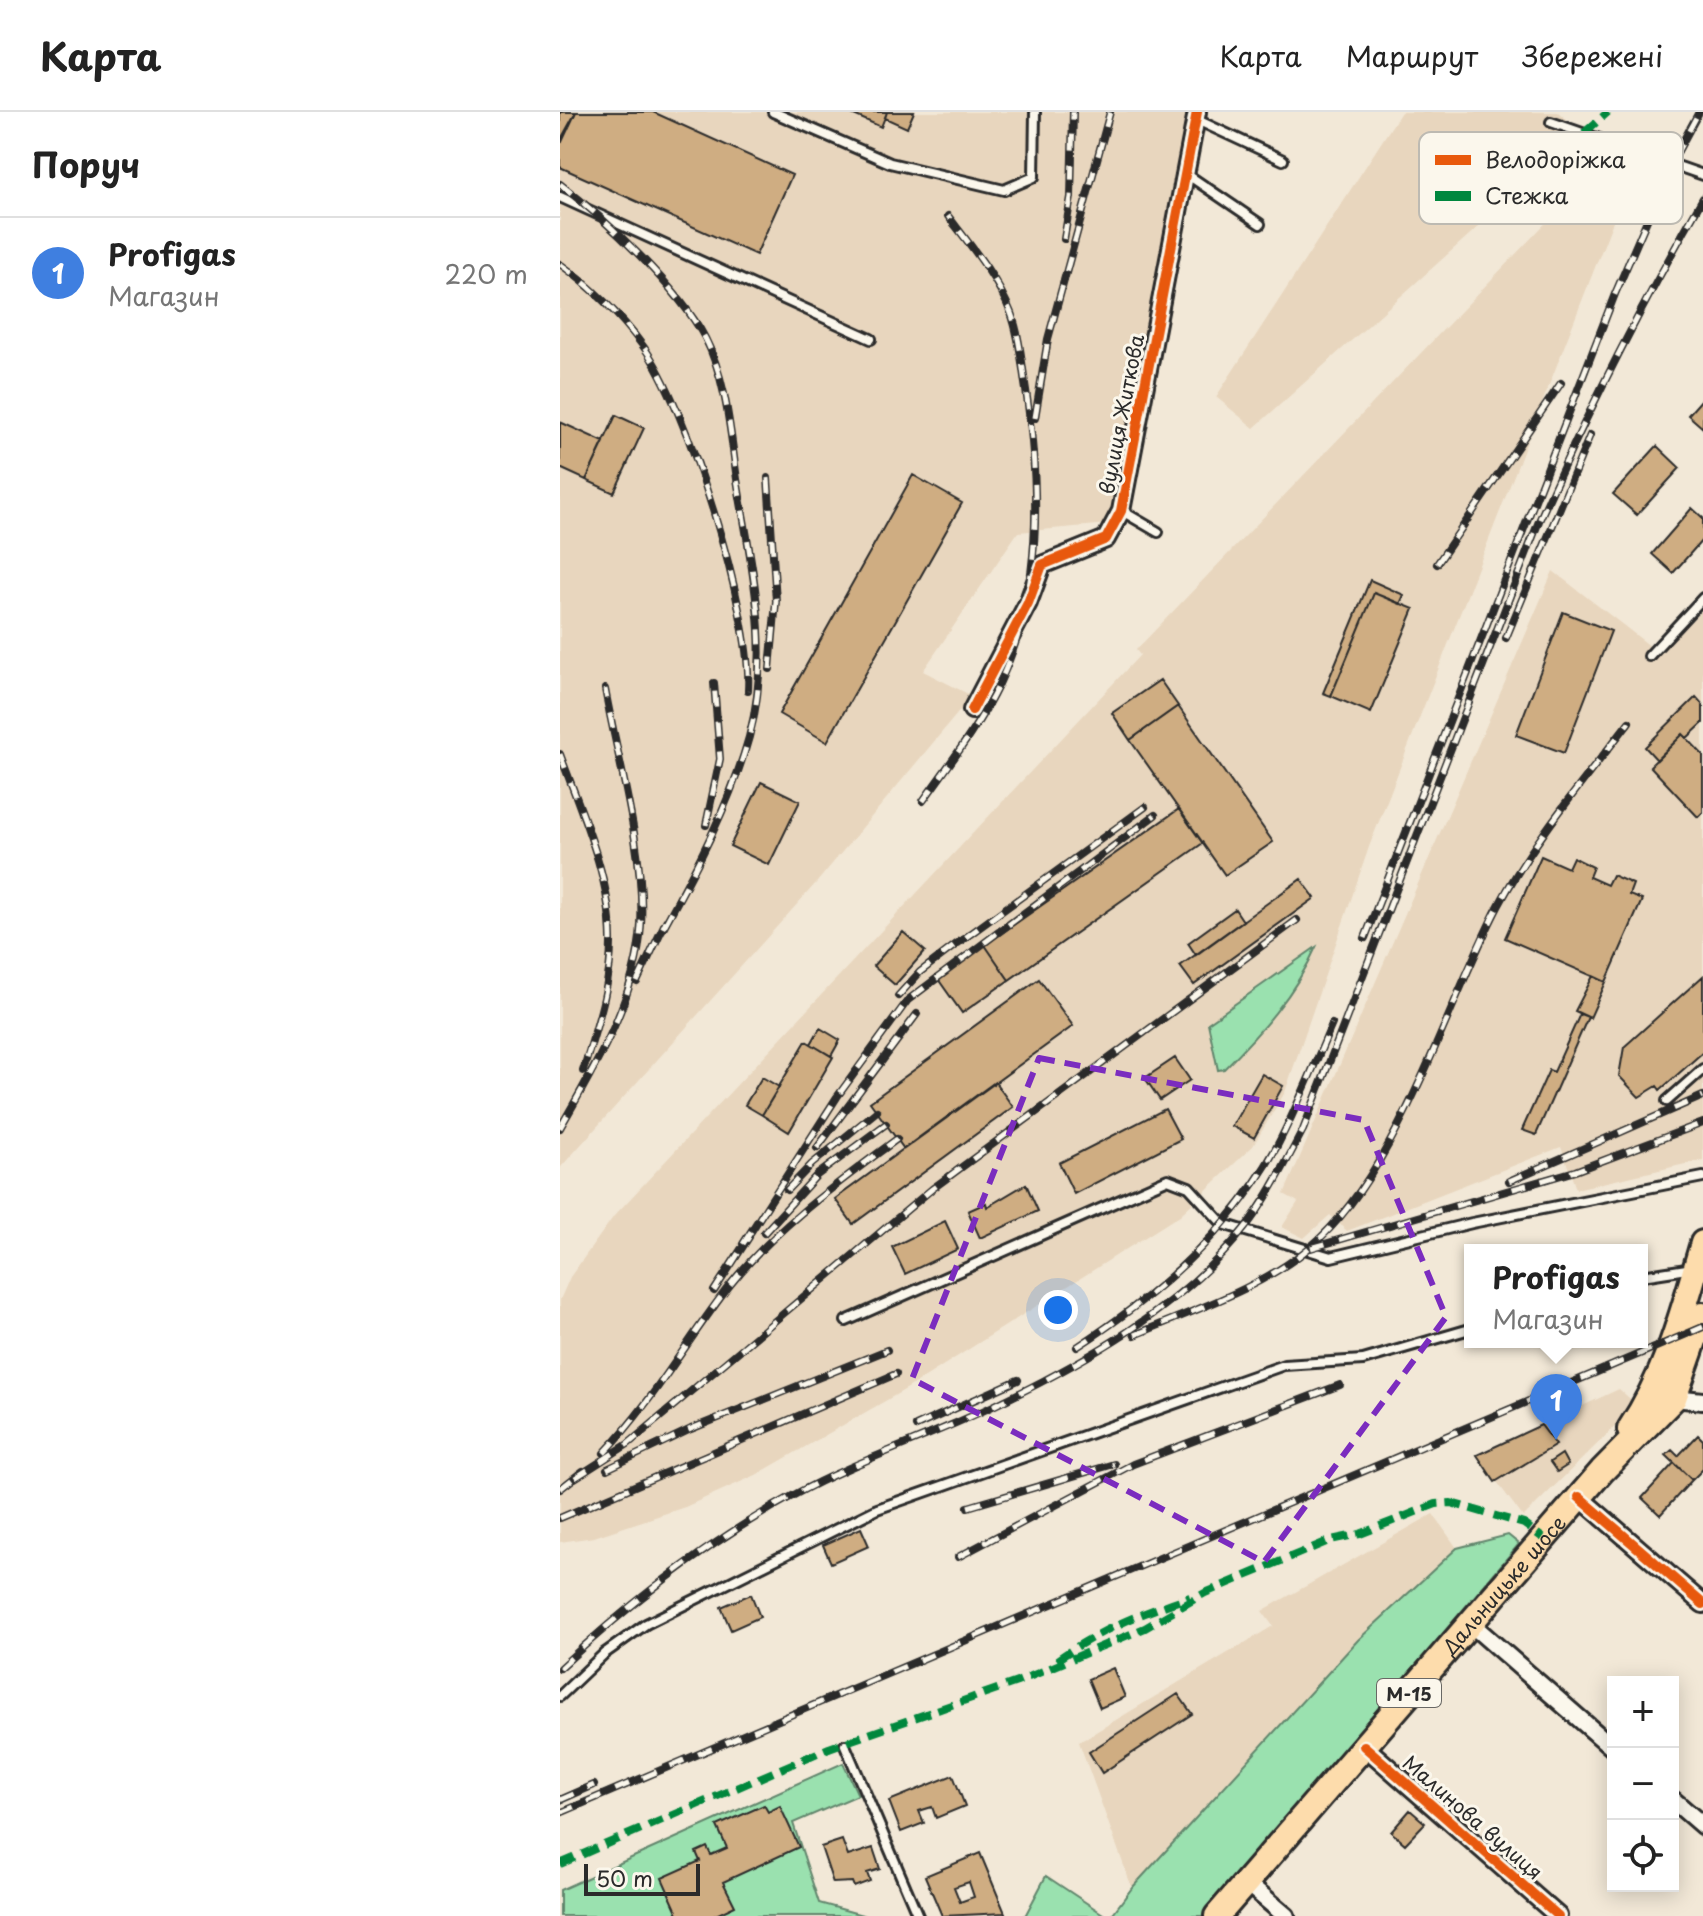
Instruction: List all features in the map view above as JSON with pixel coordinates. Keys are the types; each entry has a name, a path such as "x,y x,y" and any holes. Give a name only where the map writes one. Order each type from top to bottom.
{"main road":[{"name":"М-15","path":"1602,1471 1647,1403 1675,1338 1703,1243"},
{"name":"М-15","path":"1602,1471 1674,1398 1703,1315"},
{"name":"Дальницьке шосе","path":"1217,1916 1602,1471"}],"street":[{"name":"вулиця Житкова","path":"972,710 1028,603 1042,565 1106,539 1121,511 1196,115"},
{"path":"1674,1398 1703,1401"},
{"path":"1579,1497 1703,1604"},
{"path":"1470,1623 1607,1743"},
{"name":"Малинова вулиця","path":"1364,1746 1558,1916"},
{"path":"1679,1805 1703,1826"},
{"path":"1246,1882 1286,1916"}],"lane":[{"path":"773,112 890,163 1004,190 1034,177 1035,112"},
{"path":"1196,115 1283,160"},
{"path":"1551,122 1580,132"},
{"path":"1683,168 1703,175"},
{"path":"1184,173 1260,224"},
{"path":"560,197 871,339"},
{"path":"1121,511 1158,532"},
{"path":"1649,656 1703,598"},
{"path":"1667,1101 1703,1069"},
{"path":"846,1321 1168,1179 1189,1187 1223,1224 1331,1257 1472,1223 1703,1177"},
{"path":"1648,1275 1696,1268"},
{"path":"560,1696 605,1653 646,1624 890,1504 1284,1365 1363,1360 1464,1331"},
{"path":"845,1745 918,1916"}],"highlighted area":[{"path":"1039,1058 1364,1120 1446,1317 1264,1562 912,1379"}],"shaded area":[{"path":"560,112 1192,112 1120,488 1109,524 1018,532 923,671 972,696 817,882 560,1168"},
{"path":"1401,112 1558,112 1567,120 1567,132 1419,132 1419,224 1481,224 1254,428 1216,397"},
{"path":"1545,224 1612,224 1369,847 1285,1092 1253,1146 1180,1215 906,1389 756,1475 685,1507 594,1537 560,1542 560,1300 570,1277 614,1216 1140,655 1136,650"},
{"path":"1553,571 1659,653 1703,609 1703,1160 1576,1189 1561,1147 1347,1231 1330,1215 1304,1238 1282,1227 1298,1202 1284,1194"},
{"path":"1619,1389 1637,1405 1523,1517 1477,1455"},
{"path":"1433,1514 1457,1548 1358,1640 1132,1888 1079,1742 1273,1626 1262,1611"}],"green space":[{"path":"1316,947 1298,981 1276,1012 1224,1069 1218,1070 1208,1023"},
{"path":"1508,1535 1519,1544 1202,1916 1111,1916 1132,1888 1358,1640 1457,1548"},
{"path":"843,1763 858,1795 793,1823 819,1903 866,1916 560,1916 560,1890"},
{"path":"1046,1876 1106,1916 1025,1916"}],"building":[{"path":"560,112 576,112 562,142 560,141"},
{"path":"576,112 653,112 792,175 756,255 560,167 560,141"},
{"path":"847,112 887,112 881,127"},
{"path":"887,112 914,112 907,128 885,118"},
{"path":"1703,398 1703,428 1688,415"},
{"path":"616,415 644,428 614,493 586,480"},
{"path":"560,422 604,442 586,480 560,468"},
{"path":"1657,446 1680,468 1637,515 1613,494"},
{"path":"913,475 962,503 827,742 779,714"},
{"path":"1692,508 1703,518 1703,539 1673,573 1652,554"},
{"path":"1370,580 1404,595 1400,604 1374,593 1331,696 1323,693"},
{"path":"1374,593 1414,609 1371,713 1331,696"},
{"path":"1563,612 1611,631 1564,753 1516,735"},
{"path":"1160,680 1178,706 1130,740 1112,713"},
{"path":"1696,697 1703,705 1703,723 1687,738 1683,734 1657,760 1645,747"},
{"path":"1178,706 1273,842 1225,875 1130,740"},
{"path":"1683,734 1703,755 1703,812 1698,817 1650,766"},
{"path":"761,782 800,801 769,865 730,846"},
{"path":"1179,809 1203,843 1009,980 985,945"},
{"path":"1541,856 1568,868 1573,857 1593,867 1589,877 1607,885 1612,875 1633,884 1629,895 1642,900 1606,982 1505,938"},
{"path":"1301,879 1315,898 1194,985 1180,966"},
{"path":"1235,909 1243,921 1196,955 1188,943"},
{"path":"903,932 925,951 895,985 873,966"},
{"path":"985,945 1009,980 962,1013 938,979"},
{"path":"1593,976 1606,982 1590,1018 1575,1011"},
{"path":"1703,976 1703,1052 1660,1090 1657,1086 1639,1097 1619,1076 1624,1047"},
{"path":"1039,979 1073,1026 904,1149 870,1102"},
{"path":"1580,1014 1588,1017 1536,1135 1522,1130 1549,1070 1554,1072"},
{"path":"820,1028 840,1040 831,1056 811,1044"},
{"path":"806,1041 833,1057 789,1132 762,1115"},
{"path":"1175,1058 1190,1080 1160,1100 1145,1078"},
{"path":"1262,1074 1283,1086 1254,1138 1232,1126"},
{"path":"762,1077 779,1087 762,1115 745,1105"},
{"path":"995,1082 1013,1107 853,1224 835,1199"},
{"path":"1165,1109 1181,1139 1074,1194 1059,1163"},
{"path":"1026,1184 1038,1211 980,1238 968,1211 986,1203 987,1207"},
{"path":"945,1221 958,1249 905,1274 892,1247"},
{"path":"1541,1425 1556,1445 1495,1482 1477,1455"},
{"path":"1698,1435 1703,1440 1703,1469 1692,1480 1666,1455 1672,1450 1678,1456"},
{"path":"1562,1454 1568,1465 1557,1472 1550,1462"},
{"path":"1674,1463 1692,1480 1660,1515 1642,1498"},
{"path":"861,1528 869,1546 831,1563 823,1545"},
{"path":"751,1594 760,1617 731,1630 721,1607"},
{"path":"1113,1668 1125,1697 1100,1708 1088,1679"},
{"path":"1178,1694 1192,1714 1102,1773 1089,1752"},
{"path":"953,1775 965,1806 936,1818 932,1807 919,1811 924,1823 901,1832 889,1801"},
{"path":"764,1805 768,1812 780,1806 799,1847 723,1882 735,1906 714,1916 679,1916 662,1878 700,1861 696,1852 707,1847 711,1855 727,1848 717,1826"},
{"path":"1410,1810 1425,1823 1405,1844 1391,1832"},
{"path":"842,1840 848,1856 873,1848 880,1869 867,1873 870,1881 854,1887 852,1882 833,1883 821,1847"},
{"path":"980,1853 1005,1913 942,1916 925,1876","holes":["969,1882 974,1897 960,1902 954,1887"]}],"railway":[{"path":"1064,239 1071,197 1073,112"},
{"path":"1035,418 1048,339 1110,112"},
{"path":"1683,142 1699,112"},
{"path":"560,184 619,235 660,277 705,338 727,407 753,576 759,672 749,737 722,812 662,930"},
{"path":"560,1668 671,1574 762,1513 843,1471 968,1418 1027,1389 1129,1331 1191,1284 1219,1258 1253,1218 1303,1130 1539,521 1617,357 1703,198"},
{"path":"923,801 973,729 999,684 1024,613 1034,540 1031,427 1014,322 991,274 948,216"},
{"path":"1365,938 1615,294 1645,224"},
{"path":"560,264 594,291 643,346 679,414 729,565 747,657 748,690"},
{"path":"1437,564 1561,383"},
{"path":"1506,638 1590,435"},
{"path":"768,478 776,601 770,669"},
{"path":"706,825 720,759 714,683"},
{"path":"560,1128 600,1056 623,1005 632,979 641,925 635,838 605,689"},
{"path":"1135,1335 1225,1298 1269,1275 1309,1248 1341,1216 1369,1178 1394,1134 1499,905 1560,811 1629,722"},
{"path":"560,754 600,867 611,938 609,972 583,1071"},
{"path":"898,996 920,972 1145,807"},
{"path":"743,1244 837,1097 908,1000 1155,815"},
{"path":"575,1478 628,1444 932,1189 1297,920"},
{"path":"637,982 666,921"},
{"path":"817,1148 917,1014"},
{"path":"1077,1347 1163,1284 1237,1207 1276,1148 1332,1024"},
{"path":"1509,1181 1703,1096"},
{"path":"787,1190 812,1164 877,1111"},
{"path":"1311,1248 1575,1171 1703,1123"},
{"path":"764,1233 817,1175 886,1124"},
{"path":"604,1453 638,1413 714,1306 748,1264 809,1207 897,1139"},
{"path":"714,1291 749,1237"},
{"path":"560,1813 1703,1327"},
{"path":"607,1469 691,1429 887,1350"},
{"path":"560,1518 896,1374"},
{"path":"916,1426 1018,1380"},
{"path":"958,1557 1133,1464 1340,1385"},
{"path":"968,1507 1114,1464"},
{"path":"560,1489 583,1471"},
{"path":"560,1800 594,1785"}],"marked path":[{"path":"1585,132 1608,112"},
{"path":"560,1864 829,1748 1017,1682 1145,1628 1205,1593 1331,1540 1360,1534 1436,1504 1451,1503 1524,1524 1543,1538"},
{"path":"1057,1660 1121,1623 1190,1597"}],"cycle path":[{"path":"972,710 1028,603 1042,565 1106,539 1121,511 1197,112"},
{"path":"1579,1497 1703,1604"},
{"path":"1364,1746 1558,1916"}],"place":[{"name":"Profigas","path":"1556,1440"}]}
